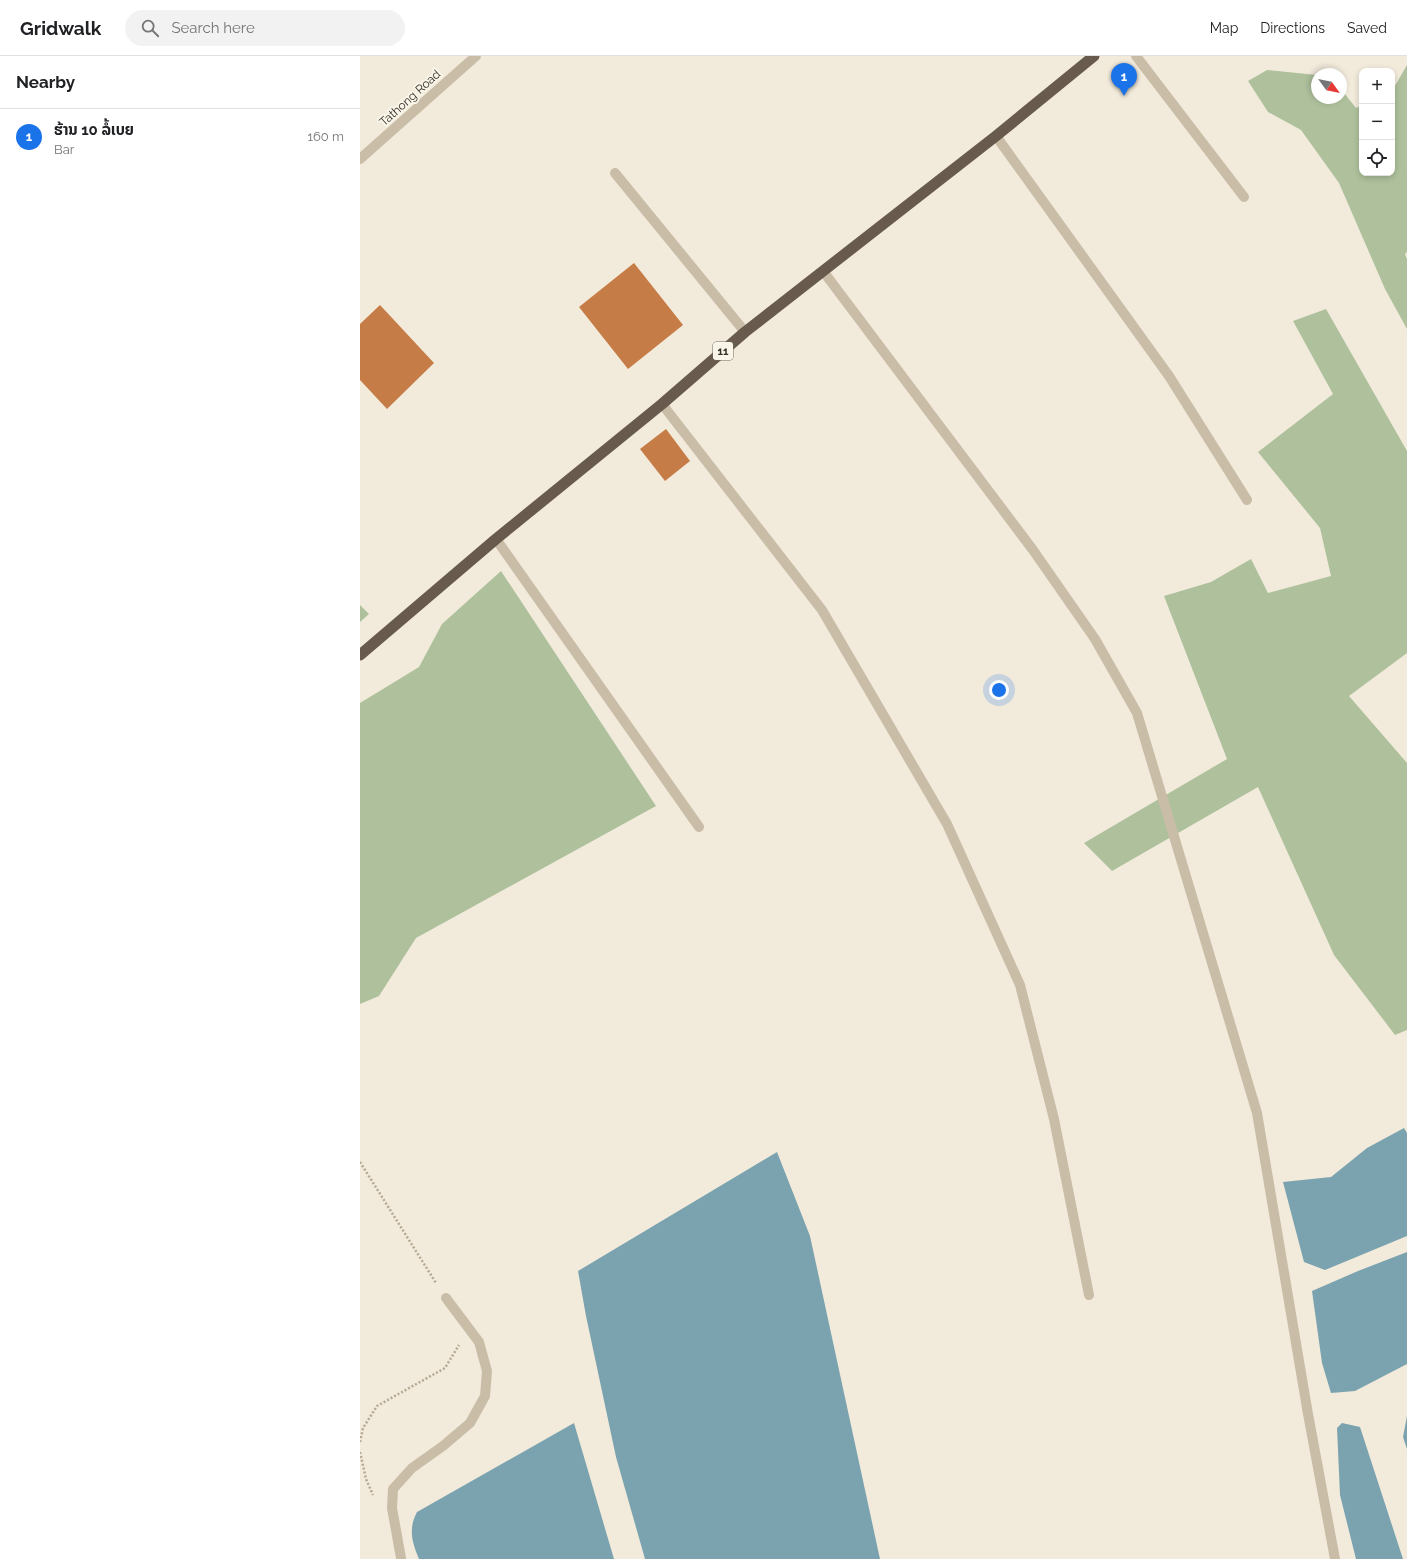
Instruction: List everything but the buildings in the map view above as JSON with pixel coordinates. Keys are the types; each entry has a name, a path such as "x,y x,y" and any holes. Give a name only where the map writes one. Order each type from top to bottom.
{"highway":[{"name":"11","path":"360,655 496,539 662,404 745,332 996,136 1094,56"}],"street":[{"name":"Tathong Road","path":"360,159 476,56"},
{"path":"1136,56 1244,197"},
{"path":"996,136 1169,376 1247,500"},
{"path":"615,172 745,332"},
{"path":"823,271 1033,550 1095,639 1137,713 1257,1113 1308,1414 1335,1559"},
{"path":"662,404 822,610 947,824 1020,984 1054,1119 1089,1295"},
{"path":"496,539 699,827"},
{"path":"401,1558 392,1508 393,1489 412,1468 443,1446 470,1423 485,1396 487,1371 479,1342 446,1298"}],"path":[{"path":"360,1162 446,1298"},
{"path":"360,1442 362,1428 377,1406 445,1368 459,1346 459,1339"}],"green space":[{"path":"1407,65 1407,252 1405,254 1407,259 1407,329 1385,289 1339,183 1301,130 1268,112 1248,81 1267,70 1311,74 1311,104 1347,104 1347,97 1356,108 1359,106 1359,176 1395,176 1395,86"},
{"path":"1326,309 1407,451 1407,653 1349,696 1407,763 1407,1030 1395,1035 1334,955 1258,787 1112,871 1084,843 1227,759 1164,596 1211,582 1251,559 1268,593 1331,576 1320,528 1258,452 1333,394 1293,321"},
{"path":"501,571 656,806 416,938 379,996 360,1004 360,703 419,667 442,624"},
{"path":"360,605 369,614 360,622"}],"water":[{"path":"1404,1128 1407,1133 1407,1236 1325,1270 1304,1262 1283,1182 1331,1177 1367,1148"},
{"path":"777,1152 810,1236 880,1559 645,1559 616,1457 578,1271"},
{"path":"1407,1252 1407,1364 1355,1391 1331,1393 1322,1363 1312,1291"},
{"path":"1407,1416 1407,1449 1403,1437"},
{"path":"574,1423 614,1559 419,1559 414,1547 412,1536 414,1518 417,1512"},
{"path":"1342,1423 1360,1427 1403,1559 1356,1559 1340,1495 1337,1428"}],"place":[{"name":"ຮ້ານ 10 ລໍ້ເບຍ","path":"1124,96"}]}
